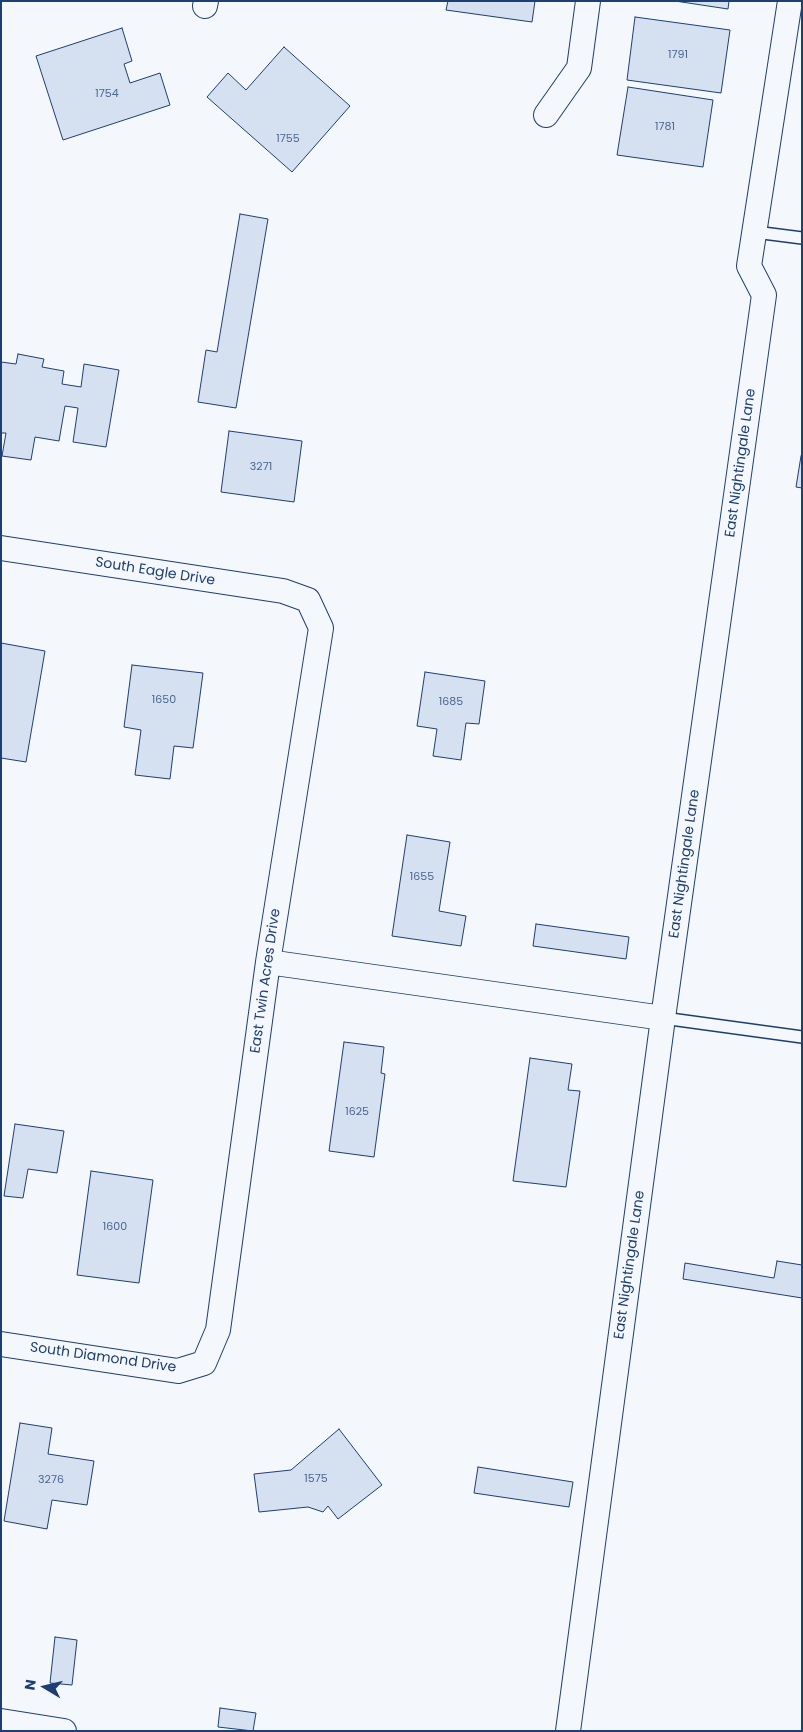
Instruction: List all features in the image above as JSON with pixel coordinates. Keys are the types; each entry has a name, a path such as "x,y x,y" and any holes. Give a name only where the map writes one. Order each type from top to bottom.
{"street":[{"path":"546,115 579,68 588,1"},
{"name":"East Nightingale Lane","path":"568,1731 663,1018 764,295 749,266 790,1"},
{"name":"South Eagle Drive","path":"1,548 283,591 308,600"},
{"name":"East Twin Acres Drive","path":"204,1363 218,1330 268,962 321,628 308,600"},
{"path":"268,962 663,1018"},
{"name":"South Diamond Drive","path":"1,1344 178,1371 204,1363"},
{"path":"1,1721 64,1731"}],"lane":[{"path":"754,232 802,238"},
{"path":"663,1018 802,1037"}],"building":[{"path":"448,1 535,1 532,22 446,10"},
{"path":"675,1 729,1 728,9"},
{"path":"635,17 730,30 721,93 627,80"},
{"path":"122,28 132,61 124,64 130,83 160,73 170,105 63,140 36,56"},
{"path":"284,47 350,106 292,172 207,97 228,73 246,90"},
{"path":"628,87 713,100 703,167 617,155"},
{"path":"240,214 268,219 236,408 198,402 206,350 217,352"},
{"path":"18,354 44,359 42,367 64,371 62,384 81,387 84,364 119,370 106,447 73,442 78,408 65,406 59,441 35,437 31,460 2,456 6,433 1,433 1,362 16,364"},
{"path":"229,431 302,441 294,502 221,492"},
{"path":"802,457 802,488 796,487"},
{"path":"1,643 45,651 26,762 1,758"},
{"path":"132,665 203,673 193,748 174,746 170,779 135,775 141,730 124,727"},
{"path":"425,672 485,681 479,724 466,723 461,760 433,756 437,729 417,726"},
{"path":"407,835 450,842 439,911 466,916 461,946 392,936"},
{"path":"536,924 629,937 626,959 533,946"},
{"path":"344,1042 384,1047 381,1073 385,1074 374,1157 329,1151"},
{"path":"530,1058 572,1064 568,1090 580,1091 566,1187 513,1181"},
{"path":"15,1124 64,1131 57,1173 28,1169 23,1198 4,1196"},
{"path":"91,1171 153,1180 139,1283 77,1275"},
{"path":"777,1261 802,1265 802,1298 683,1279 685,1263 774,1278"},
{"path":"20,1423 52,1428 48,1454 94,1461 87,1505 52,1500 47,1529 4,1521"},
{"path":"339,1429 382,1485 338,1519 328,1506 323,1512 308,1507 259,1512 254,1474 291,1470"},
{"path":"478,1467 573,1482 569,1507 474,1493"},
{"path":"55,1637 77,1640 72,1685 50,1683"},
{"path":"220,1708 256,1713 253,1731 218,1727"}]}
